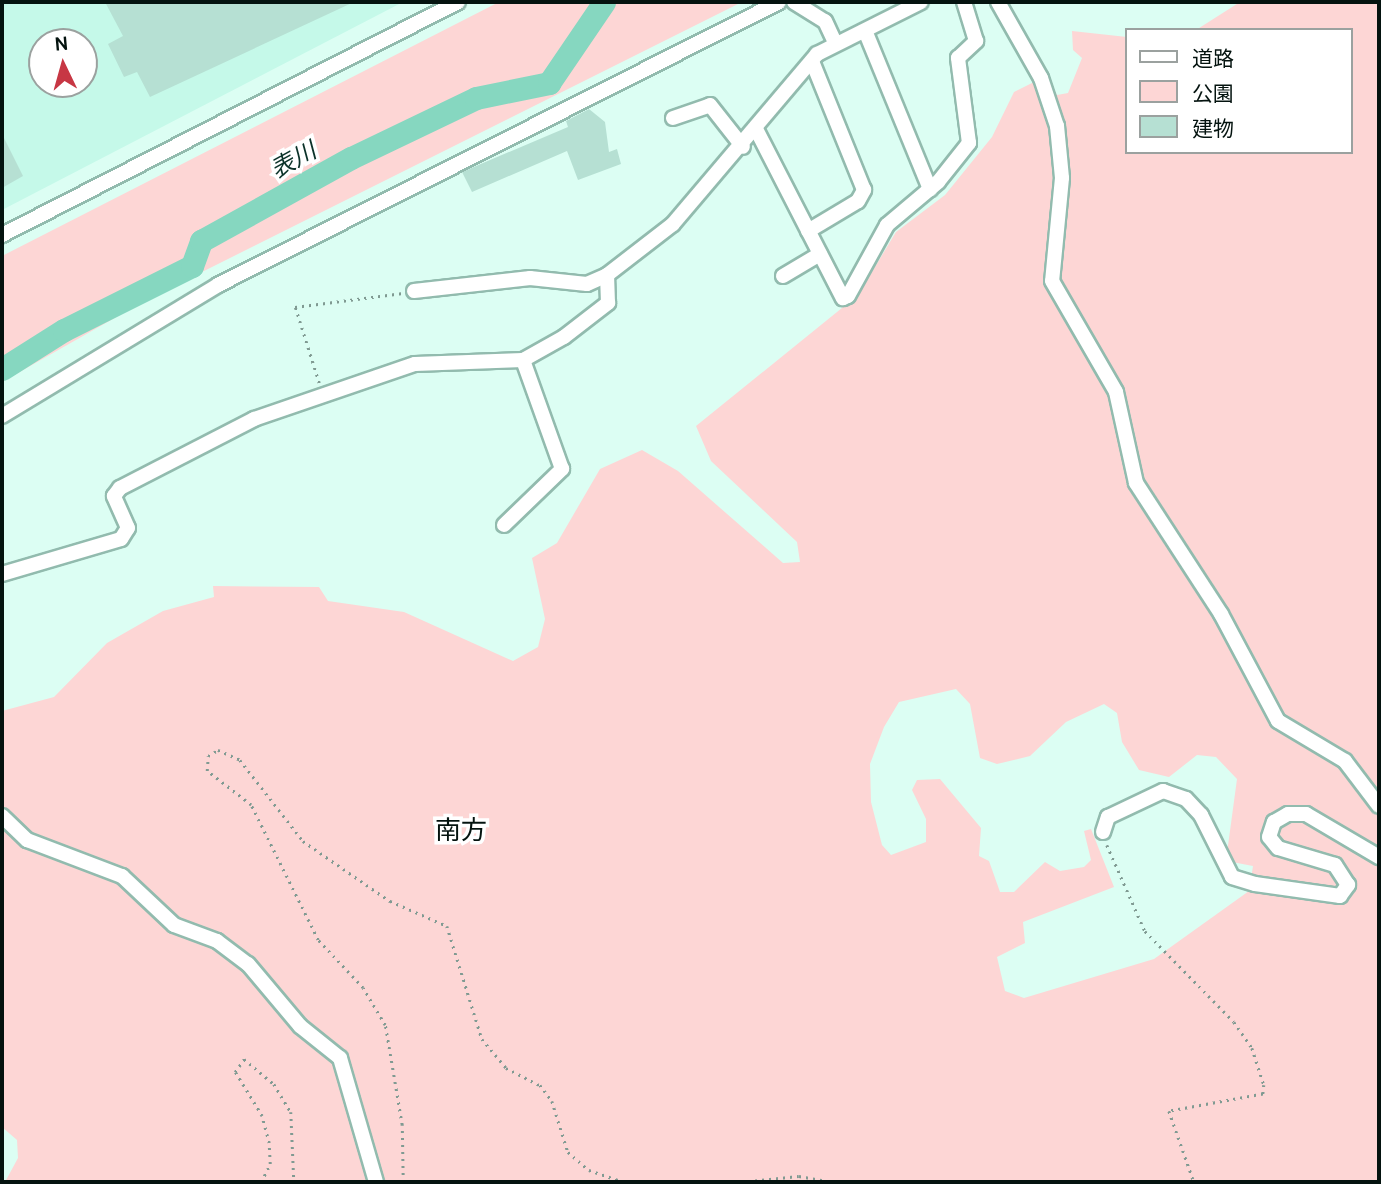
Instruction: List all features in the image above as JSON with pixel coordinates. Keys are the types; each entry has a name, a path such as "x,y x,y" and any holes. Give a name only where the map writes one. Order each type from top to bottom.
{"street":[{"path":"2,235 458,2"},
{"path":"2,416 218,285 779,2"},
{"path":"794,2 825,21 835,42"},
{"path":"414,291 530,278 587,284 607,275 673,224 757,131 811,61 835,42 866,33 921,2"},
{"path":"757,131 843,298 848,296 887,225 930,189 970,143 958,58 976,41 964,2"},
{"path":"998,2 1041,78 1058,127 1062,178 1052,281 1115,392 1136,483 1221,614 1278,721 1345,761 1379,806"},
{"path":"866,33 930,189"},
{"path":"808,231 858,201 864,190 811,61"},
{"path":"673,118 710,105 743,147"},
{"path":"783,276 820,254"},
{"path":"2,574 121,539 128,528 114,496 120,488 254,419 322,393 415,364 523,360 608,303 607,275"},
{"path":"504,525 562,470 523,360"},
{"path":"1103,832 1108,817 1163,791 1186,799 1201,815 1232,877 1255,884 1340,896 1349,885 1335,864 1278,848 1269,836 1274,822 1289,814 1306,814 1379,857"},
{"path":"2,816 27,839 122,877 174,925 217,941 248,964 300,1026 340,1058 376,1182"}],"path":[{"path":"322,393 295,307 414,291"},
{"path":"403,1182 402,1125 385,1026 363,988 318,940 251,806 207,771 208,756 218,750 240,760 303,841 390,901 447,926 482,1039 506,1068 540,1085 552,1101 568,1152 589,1170 623,1182"},
{"path":"1103,832 1145,931 1234,1022 1252,1048 1264,1085 1263,1094 1169,1111 1194,1182"},
{"path":"261,1182 270,1164 269,1143 235,1072 244,1059 274,1084 291,1112 294,1182"},
{"path":"741,1182 799,1176 832,1182"}],"shaded area":[{"path":"2,2 403,2 2,210"}],"green space":[{"path":"499,2 742,2 148,299 2,382 2,256"},
{"path":"1240,2 1379,2 1379,1182 5,1182 18,1158 17,1140 2,1127 2,711 54,697 107,643 163,611 214,597 213,586 319,587 328,601 404,612 513,661 538,647 545,619 532,558 557,543 600,469 642,450 678,471 783,563 800,562 797,542 711,461 696,426 858,295 896,232 945,195 992,137 1014,92 1046,76 1057,95 1068,93 1082,58 1073,50 1072,31 1126,37 1126,154 1353,154 1353,28 1199,28","holes":["956,689 970,704 980,758 997,764 1030,756 1066,722 1104,704 1117,713 1122,742 1139,770 1169,777 1197,755 1216,757 1237,779 1227,853 1232,862 1253,866 1249,891 1154,959 1024,998 1005,991 997,957 1025,943 1023,922 1114,887 1091,829 1084,831 1091,860 1084,867 1060,871 1045,862 1014,892 1000,892 989,861 979,856 981,828 940,779 917,780 912,790 926,819 926,842 891,855 882,845 871,802 870,764 884,727 899,702"]}],"building":[{"path":"105,2 354,2 150,97 137,72 124,77 108,44 123,36"},
{"path":"589,109 605,122 609,152 617,149 621,164 578,180 567,151 472,192 462,172 568,127 566,121"},
{"path":"2,134 23,176 2,188"}],"waterway":[{"name":"表川","path":"2,369 64,330 192,266 201,241 351,158 476,98 549,83 604,2"}],"district":[{"name":"南方","path":"461,831"}]}
